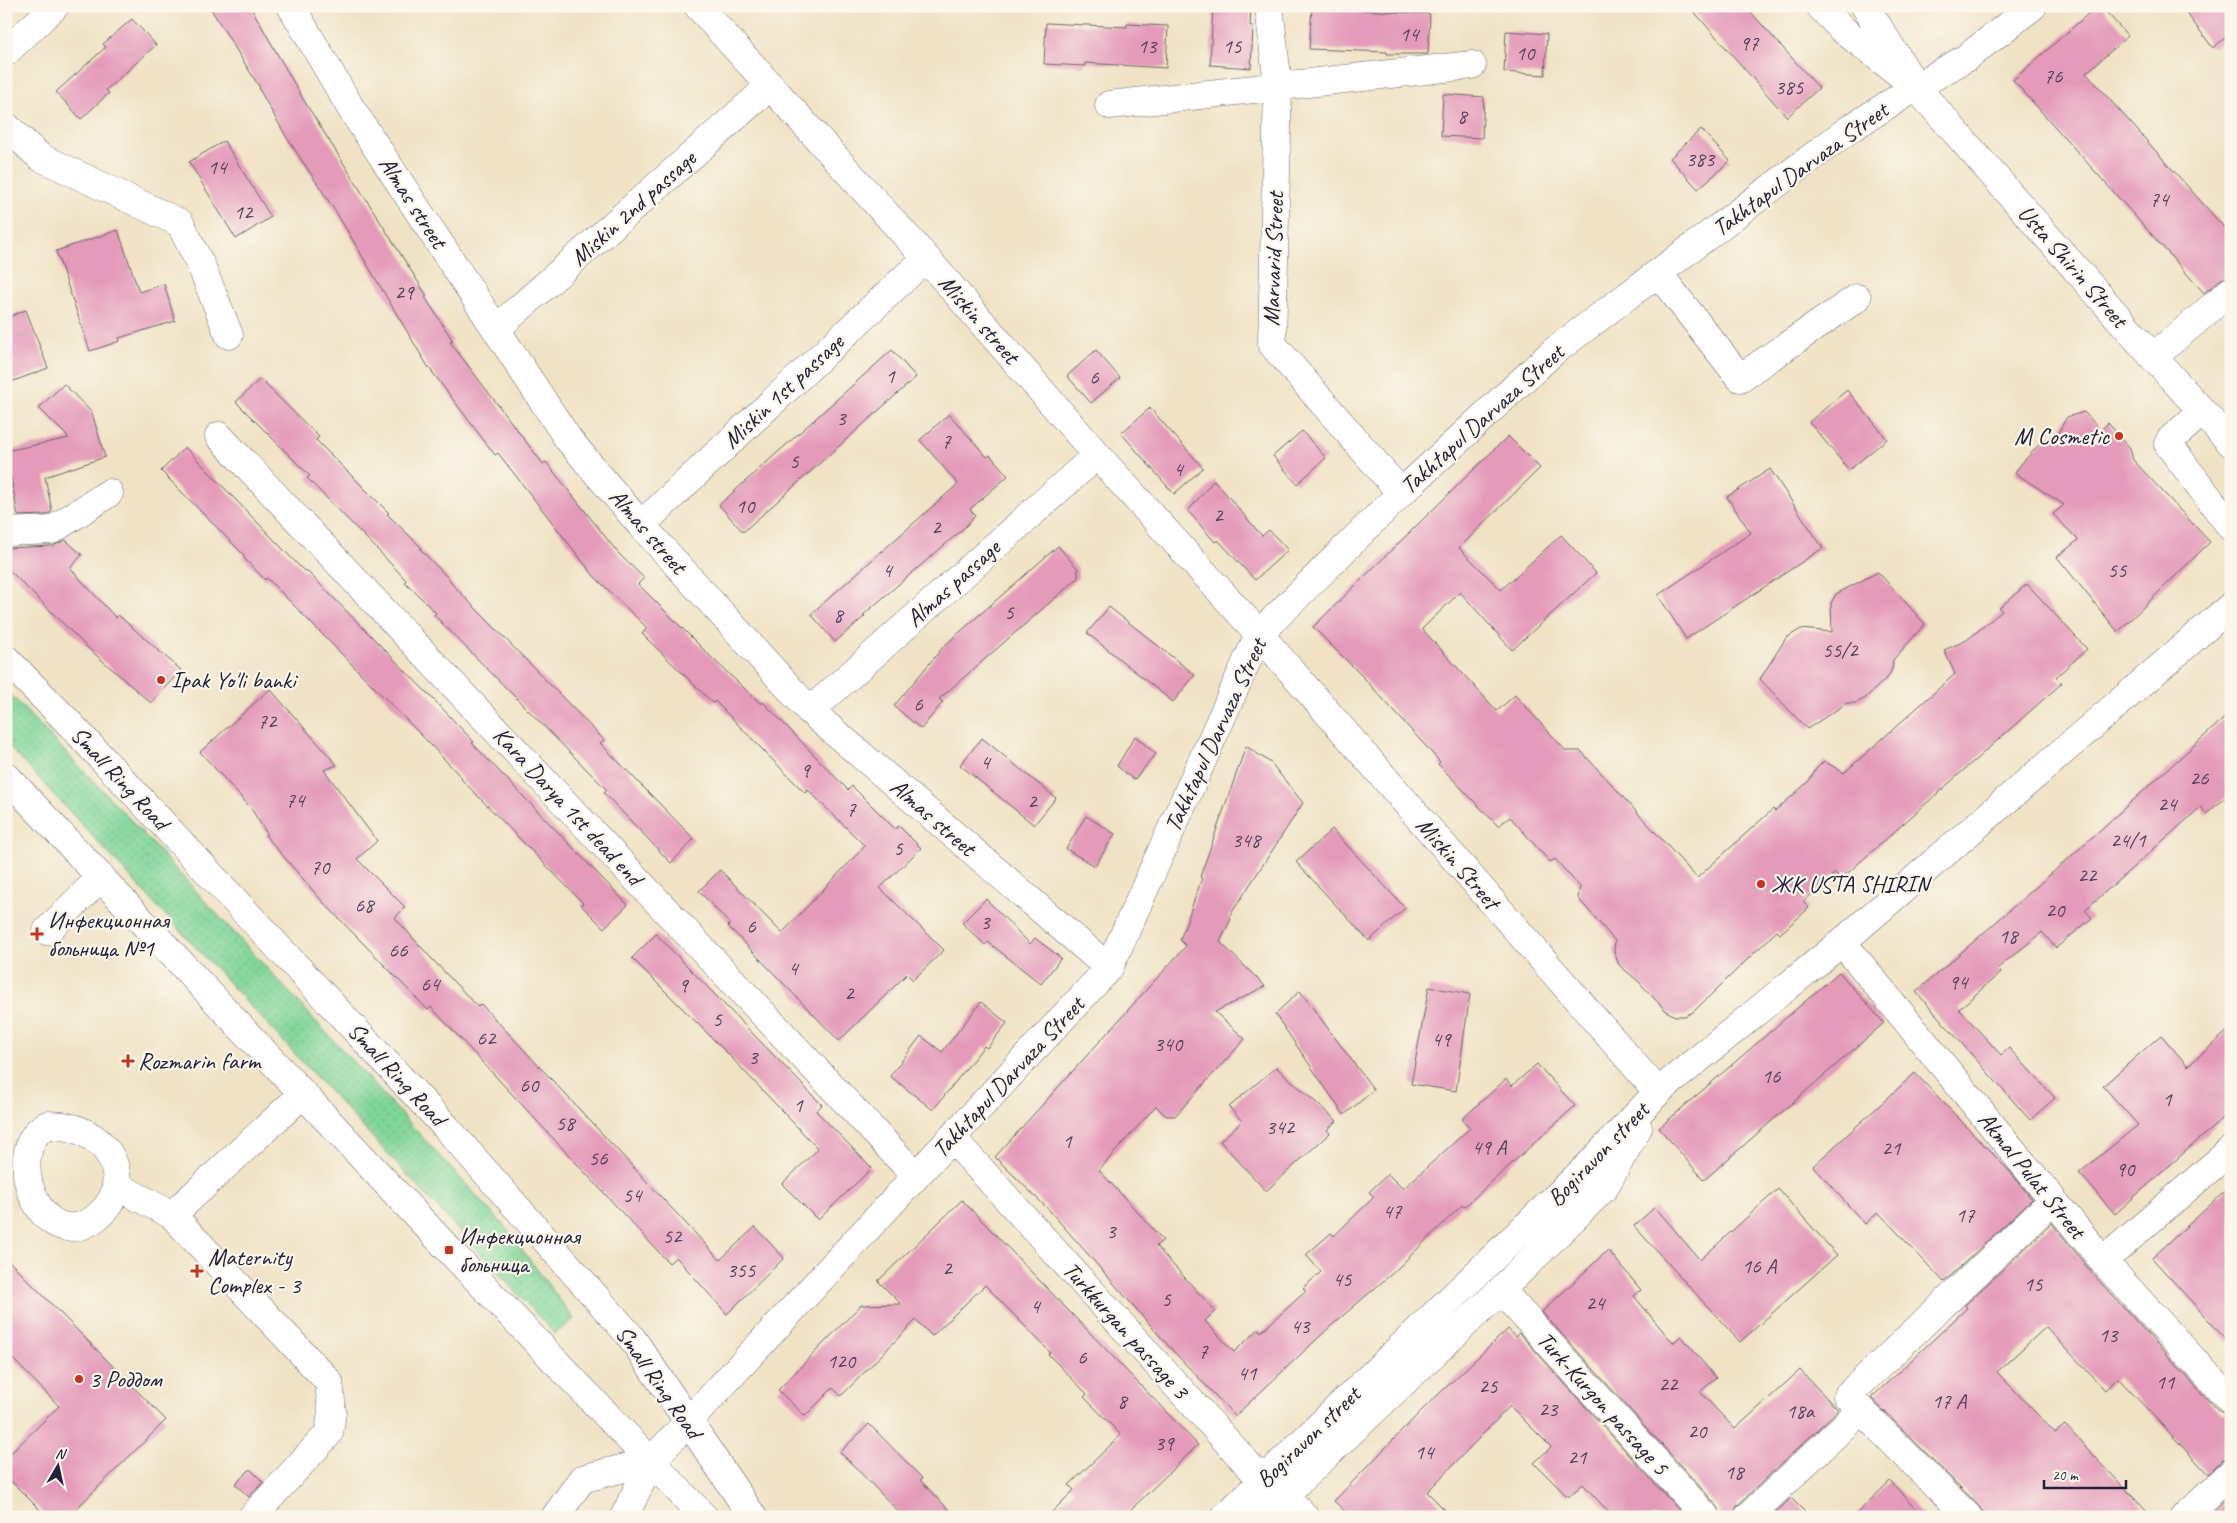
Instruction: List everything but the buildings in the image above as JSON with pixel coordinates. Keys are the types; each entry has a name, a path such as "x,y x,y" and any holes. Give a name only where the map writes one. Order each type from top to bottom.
{"main road":[{"path":"6,52 55,6"},
{"name":"Almas street","path":"290,6 352,110 568,439 640,525 810,711 1109,968"},
{"name":"Miskin street","path":"698,6 926,258 1097,455 1259,634"},
{"name":"Marvarid Street","path":"1270,6 1278,87 1272,344 1401,493"},
{"name":"Usta Shirin Street","path":"1820,6 1842,29 1916,87"},
{"name":"Usta Shirin Street","path":"1865,6 1916,87 2152,357 2231,443"},
{"name":"Takhtapul Darvaza Street","path":"624,1517 651,1461 1109,968 1259,634 1401,493 1553,352 1848,130 1966,58 2033,6"},
{"path":"1110,105 1472,64"},
{"name":"Miskin 2nd passage","path":"496,329 770,86"},
{"path":"6,126 40,157 149,207 180,224 203,270 229,335"},
{"name":"Miskin 1st passage","path":"640,525 926,258"},
{"path":"1658,273 1740,378 1857,298"},
{"path":"2152,357 2231,291"},
{"path":"2202,412 2170,440 2168,444 2231,527"},
{"name":"Kаra Darya 1st dead end","path":"219,436 916,1176"},
{"name":"Almas passage","path":"810,711 1097,455"},
{"path":"6,532 52,530 109,493"},
{"path":"1658,1092 1842,942 2231,606"},
{"name":"Miskin Street","path":"1259,634 1658,1092"},
{"name":"Small Ring Road","path":"6,660 69,723 445,1126 631,1337 753,1517"},
{"path":"6,776 521,1326 704,1517"},
{"path":"47,931 101,877"},
{"name":"Akmal Pulat Street","path":"1842,942 2103,1261 2231,1401"},
{"name":"Bogiravon street","path":"1225,1517 1273,1488 1501,1290 1604,1188 1658,1092"},
{"name":"Bogiravon street","path":"1261,1517 1273,1488 1658,1092"},
{"path":"172,1215 303,1094"},
{"name":"Turkkurgan passage 3","path":"952,1138 1273,1488 1305,1517"},
{"path":"2103,1261 2231,1150"},
{"path":"117,1186 172,1215 329,1382 332,1412 329,1433 252,1517"},
{"path":"1748,1517 1854,1404 2053,1200"},
{"name":"Turk-Kurgon passage 5","path":"1501,1290 1706,1517"},
{"path":"1854,1404 1968,1517"},
{"path":"555,1517 582,1479 651,1461"},
{"path":"2185,1517 2231,1474"}],"green space":[{"path":"6,690 125,814 506,1228 574,1319 555,1334 6,743"}],"place":[{"name":"M Cosmetic","path":"2119,436"},
{"name":"Ipak Yo'li banki","path":"161,680"},
{"name":"ЖК USTA SHIRIN","path":"1761,884"},
{"name":"Инфекционная больница №1","path":"37,934"},
{"name":"Rozmarin farm","path":"128,1061"},
{"name":"Инфекционная больница","path":"449,1250"},
{"name":"Maternity Complex - 3","path":"197,1271"},
{"name":"3 Роддом","path":"79,1379"}]}
